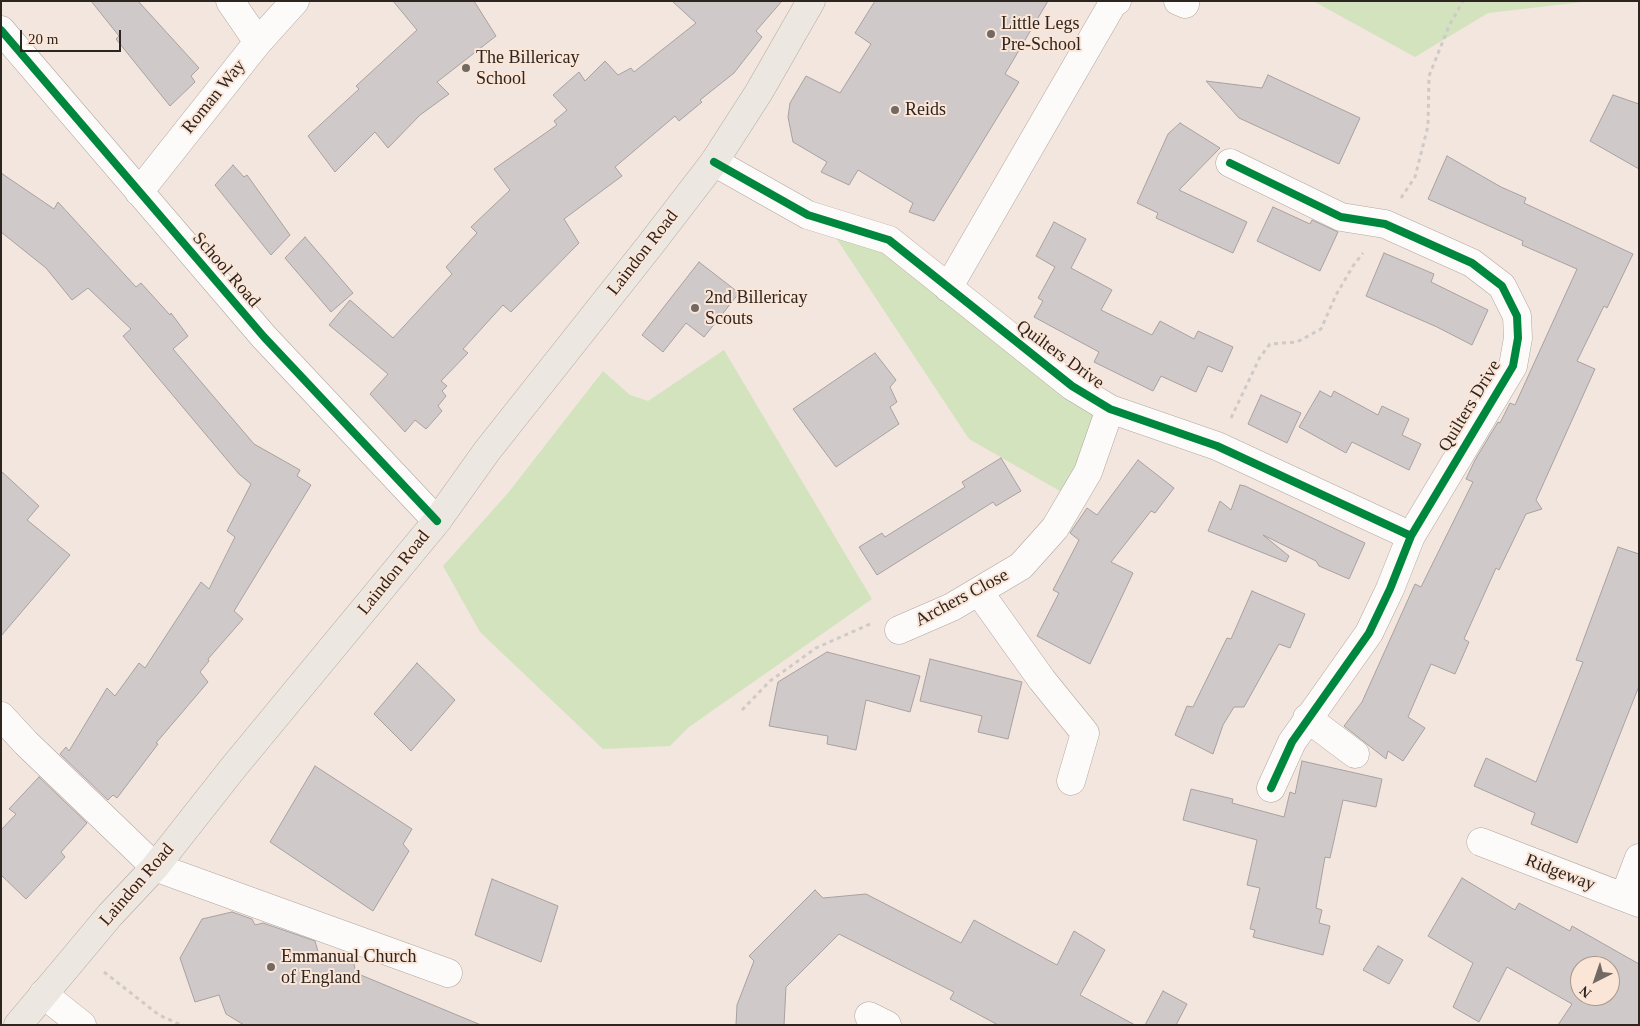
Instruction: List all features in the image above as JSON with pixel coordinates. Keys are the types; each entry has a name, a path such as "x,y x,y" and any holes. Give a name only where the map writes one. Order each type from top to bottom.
{"main road":[{"name":"Laindon Road","path":"18,1025 79,952 155,867 233,768 437,521 487,451 714,162 759,92 811,1"}],"street":[{"name":"Roman Way","path":"138,192 258,42 230,1"},
{"path":"258,42 295,1"},
{"path":"948,288 1113,3 1117,1"},
{"name":"School Road","path":"1,30 264,337 437,521"},
{"name":"Quilters Drive","path":"714,162 808,215 889,240 1072,386 1110,409 1217,446 1411,536"},
{"name":"Quilters Drive","path":"1230,163 1341,217 1385,224 1472,263 1502,286 1518,316 1518,338 1514,366 1411,536 1390,589 1369,633 1307,718 1292,742 1271,788"},
{"name":"Archers Close","path":"899,630 979,592 1021,566 1055,528 1088,472 1110,409"},
{"path":"979,592 1042,680 1085,733 1071,781"},
{"path":"1,716 26,743 155,867 448,973"},
{"path":"1307,718 1355,754"},
{"name":"Ridgeway","path":"1481,842 1631,900"},
{"path":"1631,900 1639,858"},
{"path":"43,994 82,1025"}],"path":[{"path":"1217,446 1260,357 1270,344 1297,342 1321,329 1352,266 1385,224 1415,177 1428,126 1429,76 1449,26 1463,1"},
{"path":"742,710 770,682 816,648 879,620 899,630"},
{"path":"79,952 159,1015 181,1025"}],"green space":[{"path":"1313,1 1592,1 1488,13 1415,57"},
{"path":"834,235 885,251 1106,418 1072,498 969,439"},
{"path":"724,350 872,599 689,727 670,746 603,749 480,632 443,566 508,493 603,371 630,395 648,401"}],"building":[{"path":"91,1 138,1 199,68 191,76 195,82 170,106 116,39 119,36"},
{"path":"393,1 474,1 496,36 437,82 449,94 420,115 388,148 375,132 335,172 308,136 359,89 356,86 417,30"},
{"path":"672,1 782,1 756,31 762,37 734,73 700,100 702,102 679,121 675,116 615,167 622,176 564,219 579,243 511,312 503,305 463,349 468,353 441,381 447,386 442,391 446,396 438,406 442,411 426,429 415,420 405,432 370,394 388,374 329,325 350,300 393,338 452,274 446,267 477,233 471,227 510,190 494,169 557,125 554,121 567,110 553,95 579,72 585,81 605,61 618,75 631,68 634,72 696,23"},
{"name":"Reids","path":"875,1 1048,1 1005,74 1019,82 934,221 909,212 913,203 858,170 849,185 821,172 827,162 793,142 788,117 790,103 806,76 840,93 871,44 855,33"},
{"path":"1268,75 1360,118 1339,164 1239,118 1206,81 1262,88"},
{"path":"1613,95 1639,104 1639,169 1590,141"},
{"path":"1180,123 1220,148 1179,190 1247,222 1233,253 1156,218 1158,213 1137,203 1168,134"},
{"path":"1447,156 1501,187 1526,198 1524,203 1633,254 1607,308 1604,306 1577,361 1595,369 1536,500 1542,509 1526,514 1499,570 1496,568 1464,639 1469,642 1455,674 1431,664 1408,717 1425,728 1403,761 1388,751 1386,759 1344,726 1362,702 1415,584 1421,587 1473,482 1466,479 1475,460 1498,422 1500,423 1510,403 1515,405 1577,269 1522,245 1523,241 1428,199"},
{"path":"233,165 244,177 247,175 290,235 271,255 215,185"},
{"path":"1,173 54,209 58,202 136,287 141,283 170,315 171,313 188,336 173,349 254,444 300,470 297,476 311,485 234,611 243,619 208,659 209,661 200,672 208,682 156,743 158,744 117,798 113,795 108,800 60,754 66,747 69,751 107,688 115,696 139,663 145,668 201,582 209,589 235,537 227,531 251,484 239,474 123,336 131,329 88,288 72,300 46,268 1,232"},
{"path":"1273,207 1310,224 1312,220 1338,232 1320,271 1257,241"},
{"path":"1054,222 1086,239 1071,268 1112,290 1101,310 1152,335 1160,321 1194,339 1198,331 1233,347 1222,372 1208,366 1196,392 1161,376 1153,391 1094,362 1099,352 1034,317 1043,301 1038,298 1055,267 1036,256"},
{"path":"305,237 353,293 331,312 285,258"},
{"path":"1384,253 1434,274 1431,282 1488,310 1472,345 1437,327 1366,296"},
{"name":"2nd Billericay Scouts","path":"699,262 739,293 704,337 686,323 663,352 642,335"},
{"path":"875,353 896,380 890,387 897,402 890,407 899,424 836,467 793,409"},
{"path":"1320,391 1331,397 1334,391 1378,415 1382,406 1409,419 1402,435 1421,444 1409,470 1352,442 1346,453 1299,427"},
{"path":"1261,395 1301,413 1287,443 1248,424"},
{"path":"1001,458 1021,491 996,506 993,502 877,575 859,547 882,533 885,537 965,487 962,482"},
{"path":"1138,460 1174,488 1155,513 1151,511 1111,562 1133,573 1090,664 1037,636 1059,593 1053,590 1079,540 1070,533 1087,508 1097,515"},
{"path":"1,471 39,506 27,520 70,555 1,636"},
{"path":"1240,485 1365,543 1349,579 1319,566 1316,561 1263,535 1289,556 1286,562 1208,531 1220,501 1231,510"},
{"path":"1618,547 1639,554 1639,686 1577,843 1531,824 1535,813 1474,786 1486,758 1536,782 1583,662 1576,660"},
{"path":"1252,591 1305,614 1290,648 1279,644 1244,707 1234,707 1223,725 1213,754 1175,735 1187,706 1193,707 1227,638 1231,639"},
{"path":"827,652 920,676 910,712 866,700 856,750 827,744 828,736 769,726 778,682"},
{"path":"930,659 1022,682 1008,739 978,732 982,716 920,701"},
{"path":"417,663 455,700 411,751 374,714"},
{"path":"1302,761 1382,779 1376,807 1343,800 1330,858 1325,857 1316,908 1322,910 1319,923 1330,926 1323,955 1253,937 1255,930 1250,929 1260,888 1247,885 1257,840 1183,820 1191,789 1233,799 1232,803 1284,817 1290,792 1295,794"},
{"path":"315,766 412,829 403,844 409,851 373,911 270,842"},
{"path":"39,777 87,823 61,852 65,857 26,899 1,875 1,830 16,814 9,809"},
{"path":"1462,878 1515,910 1519,903 1570,931 1572,926 1639,964 1639,1025 1558,1025 1571,1006 1620,1006 1620,956 1570,956 1570,1003 1507,967 1479,1022 1453,1007 1473,963 1428,936"},
{"path":"492,879 558,906 541,962 475,935"},
{"path":"815,890 823,898 866,894 961,943 974,920 1057,965 1074,931 1105,950 1080,995 1135,1025 998,1025 950,999 954,992 839,934 786,987 784,1025 736,1025 737,1005 754,961 749,956"},
{"name":"Emmanual Church of England","path":"232,912 252,919 255,925 263,923 315,941 321,962 349,954 352,955 356,973 481,1025 244,1025 226,1014 219,995 195,1002 180,958 202,919"},
{"path":"1378,946 1403,960 1389,984 1363,970"},
{"path":"1163,991 1187,1004 1176,1025 1145,1025"}],"cycle path":[{"path":"1,30 264,337 437,521"},
{"path":"714,162 808,215 889,240 1072,386 1110,409 1217,446 1411,536"},
{"path":"1230,163 1341,217 1385,224 1472,263 1502,286 1517,316 1518,338 1513,366 1411,536 1390,589 1369,633 1292,742 1271,788"}],"place":[{"name":"Little Legs Pre-School","path":"991,34"},
{"name":"The Billericay School","path":"466,68"},
{"name":"Reids","path":"895,110"},
{"name":"2nd Billericay Scouts","path":"695,308"},
{"name":"Emmanual Church of England","path":"271,967"}]}
